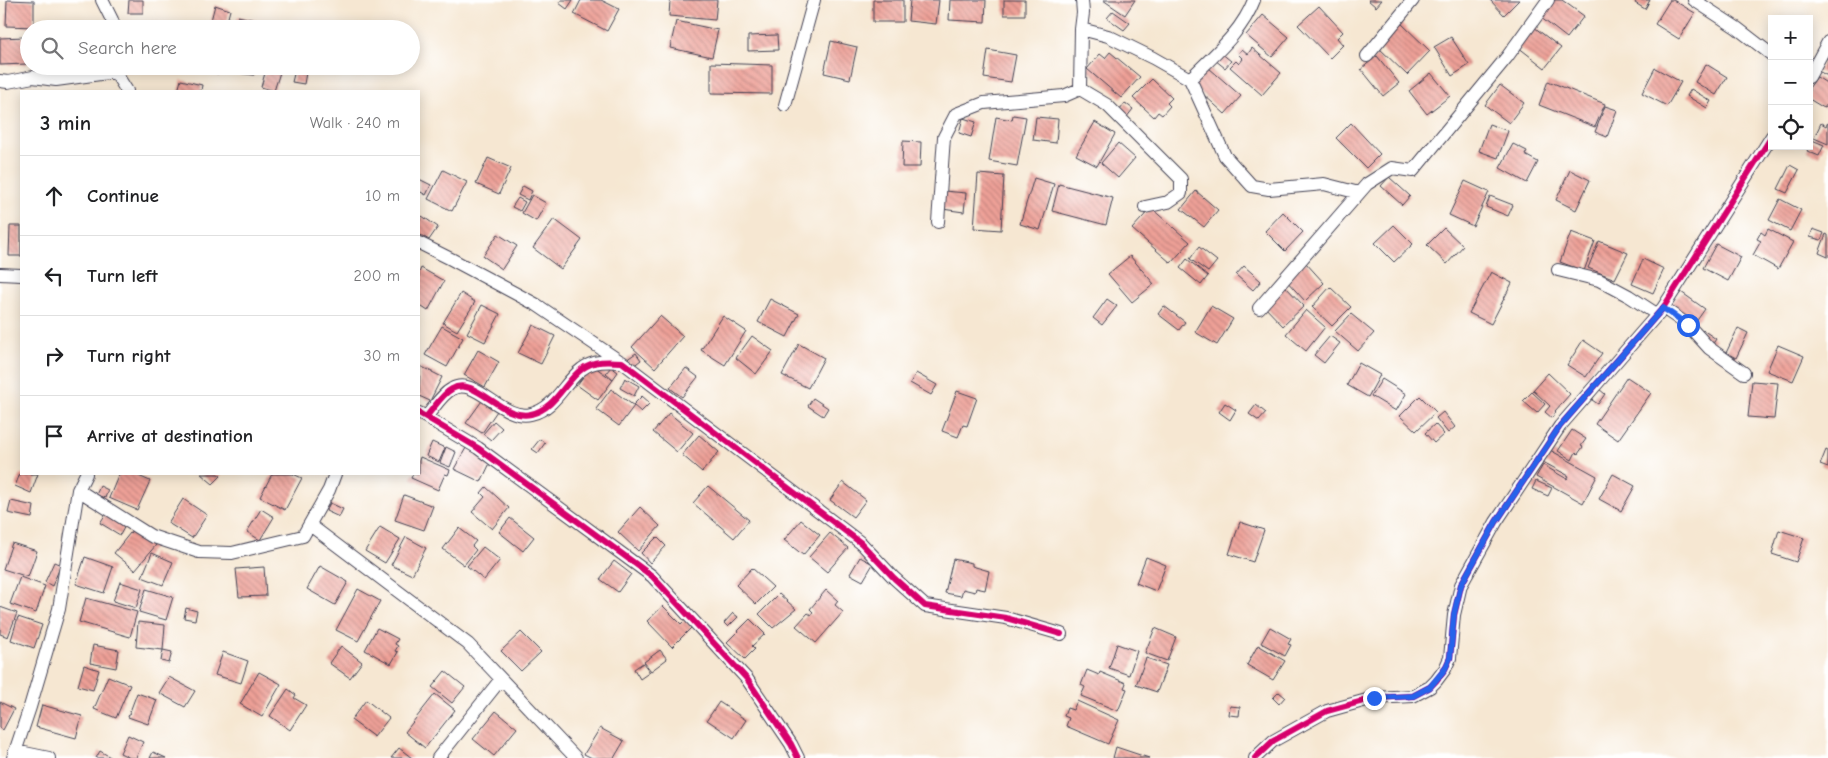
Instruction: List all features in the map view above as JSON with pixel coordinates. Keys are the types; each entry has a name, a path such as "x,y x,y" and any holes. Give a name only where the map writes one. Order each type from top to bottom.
{"street":[{"path":"102,0 112,20"},
{"path":"785,105 814,0"},
{"path":"1080,89 1082,0"},
{"path":"1190,79 1229,40 1249,14 1254,0"},
{"path":"1367,56 1413,0"},
{"path":"1260,308 1367,184 1392,168 1413,172 1507,57 1548,0"},
{"path":"1694,0 1737,28 1768,52"},
{"path":"1081,28 1108,36 1190,79 1225,156 1252,186 1269,189 1324,184 1359,193"},
{"path":"1813,70 1828,42"},
{"path":"0,81 8,82 33,78 56,80 83,75"},
{"path":"118,75 126,90"},
{"path":"1080,89 1108,104 1181,179 1181,193 1168,202 1144,207"},
{"path":"938,222 944,136 956,114 984,103 1064,96 1080,89"},
{"path":"1255,758 1273,741 1327,712 1374,698 1413,696 1430,687 1436,681 1450,658 1454,614 1461,585 1496,522 1560,426 1660,312 1768,142"},
{"path":"420,244 538,305 622,362 861,543 894,578 925,606 1006,618 1061,634"},
{"path":"1558,270 1600,280 1688,325 1709,348 1744,373"},
{"path":"0,274 20,275"},
{"path":"622,362 609,361 593,364 582,369 546,407 532,414 518,415 510,413 463,385 452,389 422,415 478,448 652,576 747,679 791,744 798,758"},
{"path":"49,758 14,754 59,609 78,490 86,475"},
{"path":"78,490 151,536 199,552 232,553 303,536 329,490 335,475"},
{"path":"310,525 468,644 576,758"},
{"path":"438,758 501,679"}],"building":[{"path":"7,0 34,1 34,20 20,20 20,26 6,26"},
{"path":"129,0 143,0 143,13 128,13"},
{"path":"561,0 573,0 567,9 559,3"},
{"path":"581,0 601,0 619,9 607,31 574,14"},
{"path":"670,0 717,0 715,20 669,16"},
{"path":"873,0 903,0 903,22 873,22"},
{"path":"910,0 939,0 936,24 908,21"},
{"path":"950,0 986,0 985,22 949,20"},
{"path":"1004,0 1025,0 1025,15 1004,15"},
{"path":"1103,0 1135,0 1125,15"},
{"path":"1368,0 1382,0 1376,7"},
{"path":"1490,0 1519,0 1504,15"},
{"path":"1554,0 1562,0 1584,16 1567,38 1540,17"},
{"path":"1637,0 1650,0 1645,9 1635,3"},
{"path":"1670,0 1695,13 1679,39 1655,24"},
{"path":"215,5 230,10 227,20 211,20"},
{"path":"1319,6 1343,32 1337,38 1343,45 1330,58 1298,25"},
{"path":"1113,11 1130,23 1124,30 1107,18"},
{"path":"1263,15 1289,37 1272,57 1246,35"},
{"path":"238,16 255,20 237,20"},
{"path":"676,21 718,30 712,57 670,48"},
{"path":"1400,22 1430,51 1407,75 1377,46"},
{"path":"1534,27 1561,48 1545,68 1518,47"},
{"path":"777,35 778,50 748,51 748,36"},
{"path":"20,37 20,64 0,65 0,38"},
{"path":"1451,37 1469,65 1452,76 1434,47"},
{"path":"831,41 857,47 850,79 824,73"},
{"path":"1252,48 1281,73 1262,95 1230,67 1236,61 1239,64 1243,59 1238,54 1242,49 1248,54"},
{"path":"988,50 1016,55 1011,82 984,78"},
{"path":"1110,52 1140,77 1121,98 1087,69 1100,54 1105,58"},
{"path":"1828,52 1828,76 1818,71"},
{"path":"1221,53 1231,61 1225,68 1215,60"},
{"path":"1377,56 1399,83 1383,96 1361,69"},
{"path":"711,63 772,65 772,94 711,93"},
{"path":"1706,64 1727,77 1716,95 1695,82"},
{"path":"1209,68 1241,96 1225,114 1193,85"},
{"path":"1655,68 1681,82 1667,106 1642,93"},
{"path":"1431,73 1450,96 1427,114 1409,91"},
{"path":"264,75 279,75 274,90 261,87"},
{"path":"294,75 306,75 304,84 292,82"},
{"path":"1817,77 1828,84 1828,103 1824,108 1813,101 1813,82"},
{"path":"1152,79 1172,98 1167,103 1170,106 1162,115 1158,112 1154,117 1133,98"},
{"path":"181,80 202,85 201,90 178,90"},
{"path":"1548,81 1605,104 1595,127 1539,105"},
{"path":"1500,85 1524,103 1509,123 1485,105"},
{"path":"1691,89 1711,101 1707,108 1687,96"},
{"path":"1125,103 1133,109 1126,118 1118,113"},
{"path":"1605,106 1617,110 1607,137 1595,132"},
{"path":"1013,115 1026,117 1017,166 989,161 996,117 1012,120"},
{"path":"1036,117 1058,119 1056,143 1033,140"},
{"path":"963,118 976,122 971,137 959,133"},
{"path":"1095,122 1115,134 1097,166 1076,155"},
{"path":"1828,122 1828,144 1814,138 1821,123 1826,126"},
{"path":"1351,123 1380,154 1366,168 1336,138"},
{"path":"1489,124 1508,131 1498,158 1479,151"},
{"path":"1813,140 1824,145 1819,156 1807,151 1813,150"},
{"path":"903,141 921,142 920,167 902,167"},
{"path":"1118,143 1135,158 1118,178 1101,163"},
{"path":"1513,144 1527,151 1525,155 1538,162 1527,183 1500,168"},
{"path":"488,158 511,168 499,194 476,184"},
{"path":"1790,165 1799,170 1787,193 1778,189"},
{"path":"443,170 467,182 452,211 428,199"},
{"path":"1570,170 1590,180 1576,210 1556,200"},
{"path":"978,174 1004,176 1001,230 974,228"},
{"path":"1389,177 1410,196 1402,205 1381,186"},
{"path":"1034,178 1054,184 1040,230 1020,224"},
{"path":"420,180 431,185 426,195 420,192"},
{"path":"1465,181 1489,192 1473,226 1449,215"},
{"path":"1059,184 1113,198 1106,225 1052,211"},
{"path":"523,186 532,191 528,200 518,195"},
{"path":"944,191 966,193 964,212 942,209"},
{"path":"1196,191 1218,210 1204,227 1181,209"},
{"path":"532,195 546,203 536,221 522,213"},
{"path":"1490,196 1513,205 1508,216 1486,207"},
{"path":"518,198 525,202 520,211 512,207"},
{"path":"1780,199 1801,210 1790,231 1769,220"},
{"path":"1151,208 1190,242 1171,263 1132,229"},
{"path":"1283,212 1303,232 1285,251 1265,231"},
{"path":"422,216 438,227 429,240 420,235 420,220"},
{"path":"554,219 582,240 561,269 533,248"},
{"path":"1394,225 1413,244 1394,262 1375,243"},
{"path":"10,226 20,226 20,256 9,256"},
{"path":"1444,228 1463,246 1447,264 1427,245"},
{"path":"1768,229 1793,242 1778,269 1753,255 1761,241 1757,239 1761,232 1765,235"},
{"path":"1813,229 1824,233 1821,240 1810,237"},
{"path":"1571,232 1595,241 1584,271 1560,262"},
{"path":"498,234 517,246 502,269 483,256"},
{"path":"1826,234 1828,235 1828,257 1819,253"},
{"path":"1599,241 1628,253 1615,279 1588,268"},
{"path":"1716,244 1741,257 1728,281 1703,268"},
{"path":"1199,247 1217,261 1208,272 1190,259"},
{"path":"1130,256 1154,284 1132,302 1108,274"},
{"path":"1187,259 1208,276 1201,285 1180,268"},
{"path":"1643,259 1664,269 1653,293 1632,284"},
{"path":"1305,262 1324,283 1305,301 1285,279"},
{"path":"1244,266 1261,281 1253,290 1236,275"},
{"path":"421,268 444,281 428,311 420,306"},
{"path":"1491,272 1512,283 1491,324 1469,313"},
{"path":"1284,285 1304,306 1283,326 1263,305"},
{"path":"1330,287 1351,307 1332,326 1312,307"},
{"path":"1681,292 1705,309 1693,326 1669,308"},
{"path":"461,293 475,302 457,331 443,323"},
{"path":"770,299 799,314 787,337 758,322"},
{"path":"1107,299 1117,306 1102,325 1093,318"},
{"path":"482,305 500,314 485,342 467,333"},
{"path":"1164,306 1185,322 1179,330 1158,314"},
{"path":"1211,306 1233,319 1217,345 1195,332"},
{"path":"1306,310 1325,327 1306,351 1286,334"},
{"path":"1351,314 1374,333 1358,351 1335,331"},
{"path":"660,316 683,336 655,368 632,347"},
{"path":"723,316 746,331 725,365 701,350"},
{"path":"533,325 555,336 541,364 518,353"},
{"path":"442,326 463,338 447,367 425,355"},
{"path":"1738,328 1748,333 1736,358 1726,353"},
{"path":"1703,330 1716,339 1712,345 1699,336"},
{"path":"752,336 773,351 756,374 736,358"},
{"path":"1330,336 1340,343 1324,363 1314,355"},
{"path":"1583,340 1602,353 1586,377 1567,365"},
{"path":"799,344 824,358 808,388 782,375"},
{"path":"1778,345 1804,356 1793,381 1767,371"},
{"path":"478,350 499,362 485,387 464,375"},
{"path":"636,353 641,360 632,367 626,360"},
{"path":"1359,363 1380,375 1368,397 1347,385"},
{"path":"592,365 613,380 598,400 577,385"},
{"path":"420,366 442,377 430,401 420,396"},
{"path":"611,367 618,372 613,379 606,373"},
{"path":"686,368 698,377 682,397 670,388"},
{"path":"916,373 937,385 931,395 910,383"},
{"path":"1548,373 1570,394 1555,411 1552,418 1545,412 1550,406 1533,390"},
{"path":"1627,377 1651,393 1618,440 1595,424"},
{"path":"625,378 639,386 634,396 620,388"},
{"path":"1382,379 1406,394 1396,411 1371,396"},
{"path":"1752,381 1778,383 1774,419 1748,417"},
{"path":"611,389 634,406 619,426 596,409"},
{"path":"1599,389 1605,394 1598,404 1592,400"},
{"path":"957,391 977,398 967,426 963,425 958,437 942,431"},
{"path":"1532,392 1545,404 1537,413 1523,401"},
{"path":"642,396 650,403 641,412 633,405"},
{"path":"1420,396 1436,412 1416,431 1400,416"},
{"path":"484,398 499,408 482,433 466,423"},
{"path":"813,398 828,408 823,416 808,406"},
{"path":"1225,403 1236,410 1230,420 1219,412"},
{"path":"1256,405 1266,413 1259,421 1249,414"},
{"path":"1443,412 1455,427 1448,433 1436,418"},
{"path":"669,413 693,433 677,452 653,432"},
{"path":"494,421 502,428 491,440 483,434"},
{"path":"1435,424 1444,434 1434,443 1425,433"},
{"path":"1572,430 1586,439 1581,446 1583,447 1578,454 1576,452 1572,460 1558,451"},
{"path":"699,435 719,452 702,472 682,455"},
{"path":"540,439 545,443 538,453 532,449"},
{"path":"432,442 445,448 439,462 426,456"},
{"path":"446,447 456,452 450,467 440,463"},
{"path":"466,448 491,461 481,482 454,469"},
{"path":"1550,450 1597,476 1583,503 1536,477 1543,465 1567,479 1569,476 1543,462"},
{"path":"1826,450 1828,451 1828,468 1820,465"},
{"path":"420,457 450,470 448,475 445,474 438,490 411,478 412,475 420,475"},
{"path":"20,474 38,475 31,493 15,486"},
{"path":"1613,474 1635,486 1621,511 1599,499"},
{"path":"119,475 136,475 150,481 137,510 109,498"},
{"path":"202,475 221,476 213,484"},
{"path":"271,475 295,475 302,478 285,510 260,497"},
{"path":"1536,481 1552,488 1548,496 1532,489"},
{"path":"843,482 866,500 853,517 830,500"},
{"path":"100,486 108,490 105,498 96,495"},
{"path":"708,486 749,520 734,538 693,503"},
{"path":"486,487 509,508 492,529 472,512 485,497 481,493"},
{"path":"404,495 433,506 424,530 395,520"},
{"path":"183,499 207,515 192,538 168,523"},
{"path":"11,501 34,506 32,518 8,513"},
{"path":"330,503 343,509 339,517 326,511"},
{"path":"640,507 660,526 638,551 618,532"},
{"path":"261,509 274,517 260,540 247,532"},
{"path":"107,512 126,524 120,535 100,523"},
{"path":"510,518 534,537 523,551 499,532"},
{"path":"801,520 820,535 803,555 784,540"},
{"path":"1240,522 1264,530 1253,562 1229,554"},
{"path":"380,527 400,539 385,563 365,551"},
{"path":"134,528 156,545 135,570 114,553"},
{"path":"459,528 476,541 472,546 476,550 464,565 443,549"},
{"path":"1779,530 1804,538 1796,562 1772,554"},
{"path":"830,533 848,548 827,572 809,557"},
{"path":"406,537 426,548 412,575 391,565"},
{"path":"657,537 666,546 650,563 641,553"},
{"path":"12,543 37,551 28,577 3,569"},
{"path":"483,547 500,560 484,580 467,566"},
{"path":"152,553 173,562 163,585 142,577"},
{"path":"85,557 113,567 104,593 76,584"},
{"path":"860,557 873,564 863,581 850,574"},
{"path":"1146,557 1166,565 1156,591 1136,583"},
{"path":"953,559 972,563 972,566 989,571 985,590 976,588 975,592 963,589 961,596 945,593"},
{"path":"614,561 631,574 618,592 600,579"},
{"path":"54,562 61,565 52,586 45,582"},
{"path":"320,566 348,582 335,605 307,589"},
{"path":"264,567 266,596 239,597 236,569"},
{"path":"752,568 773,587 756,604 736,585"},
{"path":"20,577 45,586 36,613 10,604"},
{"path":"120,582 142,589 136,608 113,601"},
{"path":"146,589 173,597 166,620 139,612"},
{"path":"358,589 380,601 358,641 336,630"},
{"path":"826,590 838,601 835,605 843,612 816,643 796,626 808,613 811,615 813,612 810,609"},
{"path":"779,594 796,609 773,628 759,614"},
{"path":"86,598 137,612 130,637 79,622"},
{"path":"663,606 681,624 685,620 692,627 672,647 647,621"},
{"path":"0,607 17,613 8,637 0,634"},
{"path":"186,608 197,611 195,620 184,618"},
{"path":"733,613 738,617 728,627 724,623"},
{"path":"18,617 42,625 34,648 11,640"},
{"path":"750,619 765,634 752,646 755,649 745,659 727,642"},
{"path":"138,622 165,625 163,650 136,647"},
{"path":"1270,627 1291,639 1288,644 1291,645 1285,656 1261,643"},
{"path":"377,628 398,639 395,644 398,646 395,651 398,652 391,664 365,650"},
{"path":"1155,628 1176,637 1167,661 1145,653"},
{"path":"521,632 541,652 521,671 501,651"},
{"path":"1117,644 1137,651 1129,675 1109,668"},
{"path":"93,645 119,650 116,668 90,663"},
{"path":"1258,645 1285,661 1273,680 1247,665"},
{"path":"341,646 362,662 350,678 329,663"},
{"path":"163,650 172,652 169,663 161,661"},
{"path":"660,650 667,659 651,671 644,662"},
{"path":"223,652 248,661 241,683 215,675"},
{"path":"1146,658 1167,665 1157,692 1136,685"},
{"path":"643,663 650,672 640,679 634,669"},
{"path":"84,665 99,670 93,690 78,686"},
{"path":"1087,670 1099,675 1100,672 1126,683 1124,688 1127,689 1118,711 1081,696 1085,687 1081,685"},
{"path":"445,671 465,687 452,703 432,687"},
{"path":"259,672 281,684 262,717 240,704"},
{"path":"108,676 130,685 116,718 94,709"},
{"path":"169,677 195,691 185,707 159,693"},
{"path":"288,689 296,695 294,698 306,705 290,730 270,716"},
{"path":"1279,692 1285,697 1279,704 1273,698"},
{"path":"137,693 157,700 148,724 128,717"},
{"path":"435,694 455,710 425,748 405,732"},
{"path":"366,700 389,718 374,737 351,720"},
{"path":"1077,701 1119,720 1108,744 1066,726 1069,718 1064,716 1067,708 1073,710"},
{"path":"0,702 14,709 3,730 0,728"},
{"path":"719,702 746,720 734,738 707,720"},
{"path":"42,705 82,716 76,738 36,727"},
{"path":"1230,706 1240,707 1239,716 1229,715"},
{"path":"496,711 517,728 494,756 473,739"},
{"path":"600,728 624,741 614,758 592,758 584,754"},
{"path":"128,735 143,742 136,758 130,758 120,753"},
{"path":"1116,747 1149,758 1113,758"},
{"path":"399,748 412,758 391,758"},
{"path":"100,751 112,758 96,758"},
{"path":"153,752 166,758 150,758"}],"cycle path":[{"path":"1255,758 1273,741 1327,711 1374,698 1413,696 1430,687 1436,681 1450,658 1454,615 1461,585 1496,522 1560,426 1663,308 1768,142"},
{"path":"426,417 445,394 461,386 470,388 510,411 520,414 531,414 540,411 553,401 576,374 586,366 601,362 622,362 861,543 894,578 925,606 1006,618 1061,634"},
{"path":"420,414 478,448 652,576 747,679 791,744 798,758"}],"route":[{"path":"1374,698 1413,696 1430,687 1436,681 1450,658 1454,614 1461,585 1496,522 1560,426 1663,308 1688,325"}]}
